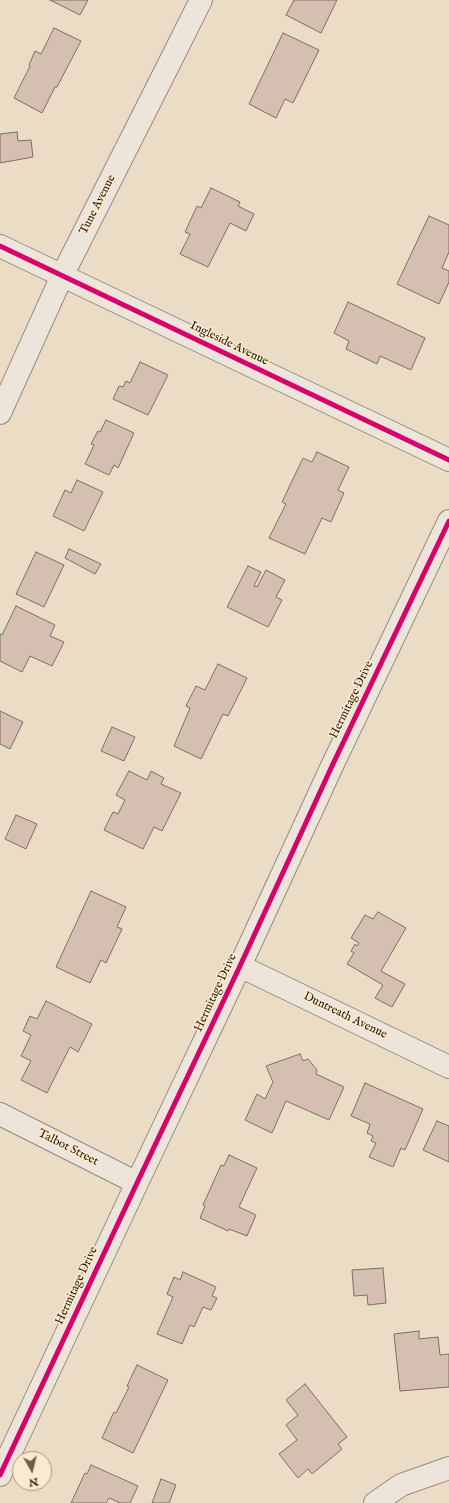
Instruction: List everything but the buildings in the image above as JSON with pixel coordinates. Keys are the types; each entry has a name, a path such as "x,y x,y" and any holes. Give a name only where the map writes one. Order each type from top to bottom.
{"street":[{"name":"Tune Avenue","path":"0,412 62,276 201,0"},
{"name":"Ingleside Avenue","path":"0,246 449,460"},
{"name":"Hermitage Drive","path":"0,1474 449,520"},
{"name":"Duntreath Avenue","path":"240,966 449,1067"},
{"name":"Talbot Street","path":"0,1114 136,1183"},
{"path":"375,1503 401,1485 449,1468"}],"cycle path":[{"path":"0,246 449,460"},
{"path":"0,1475 240,966 332,766 449,521"}]}
